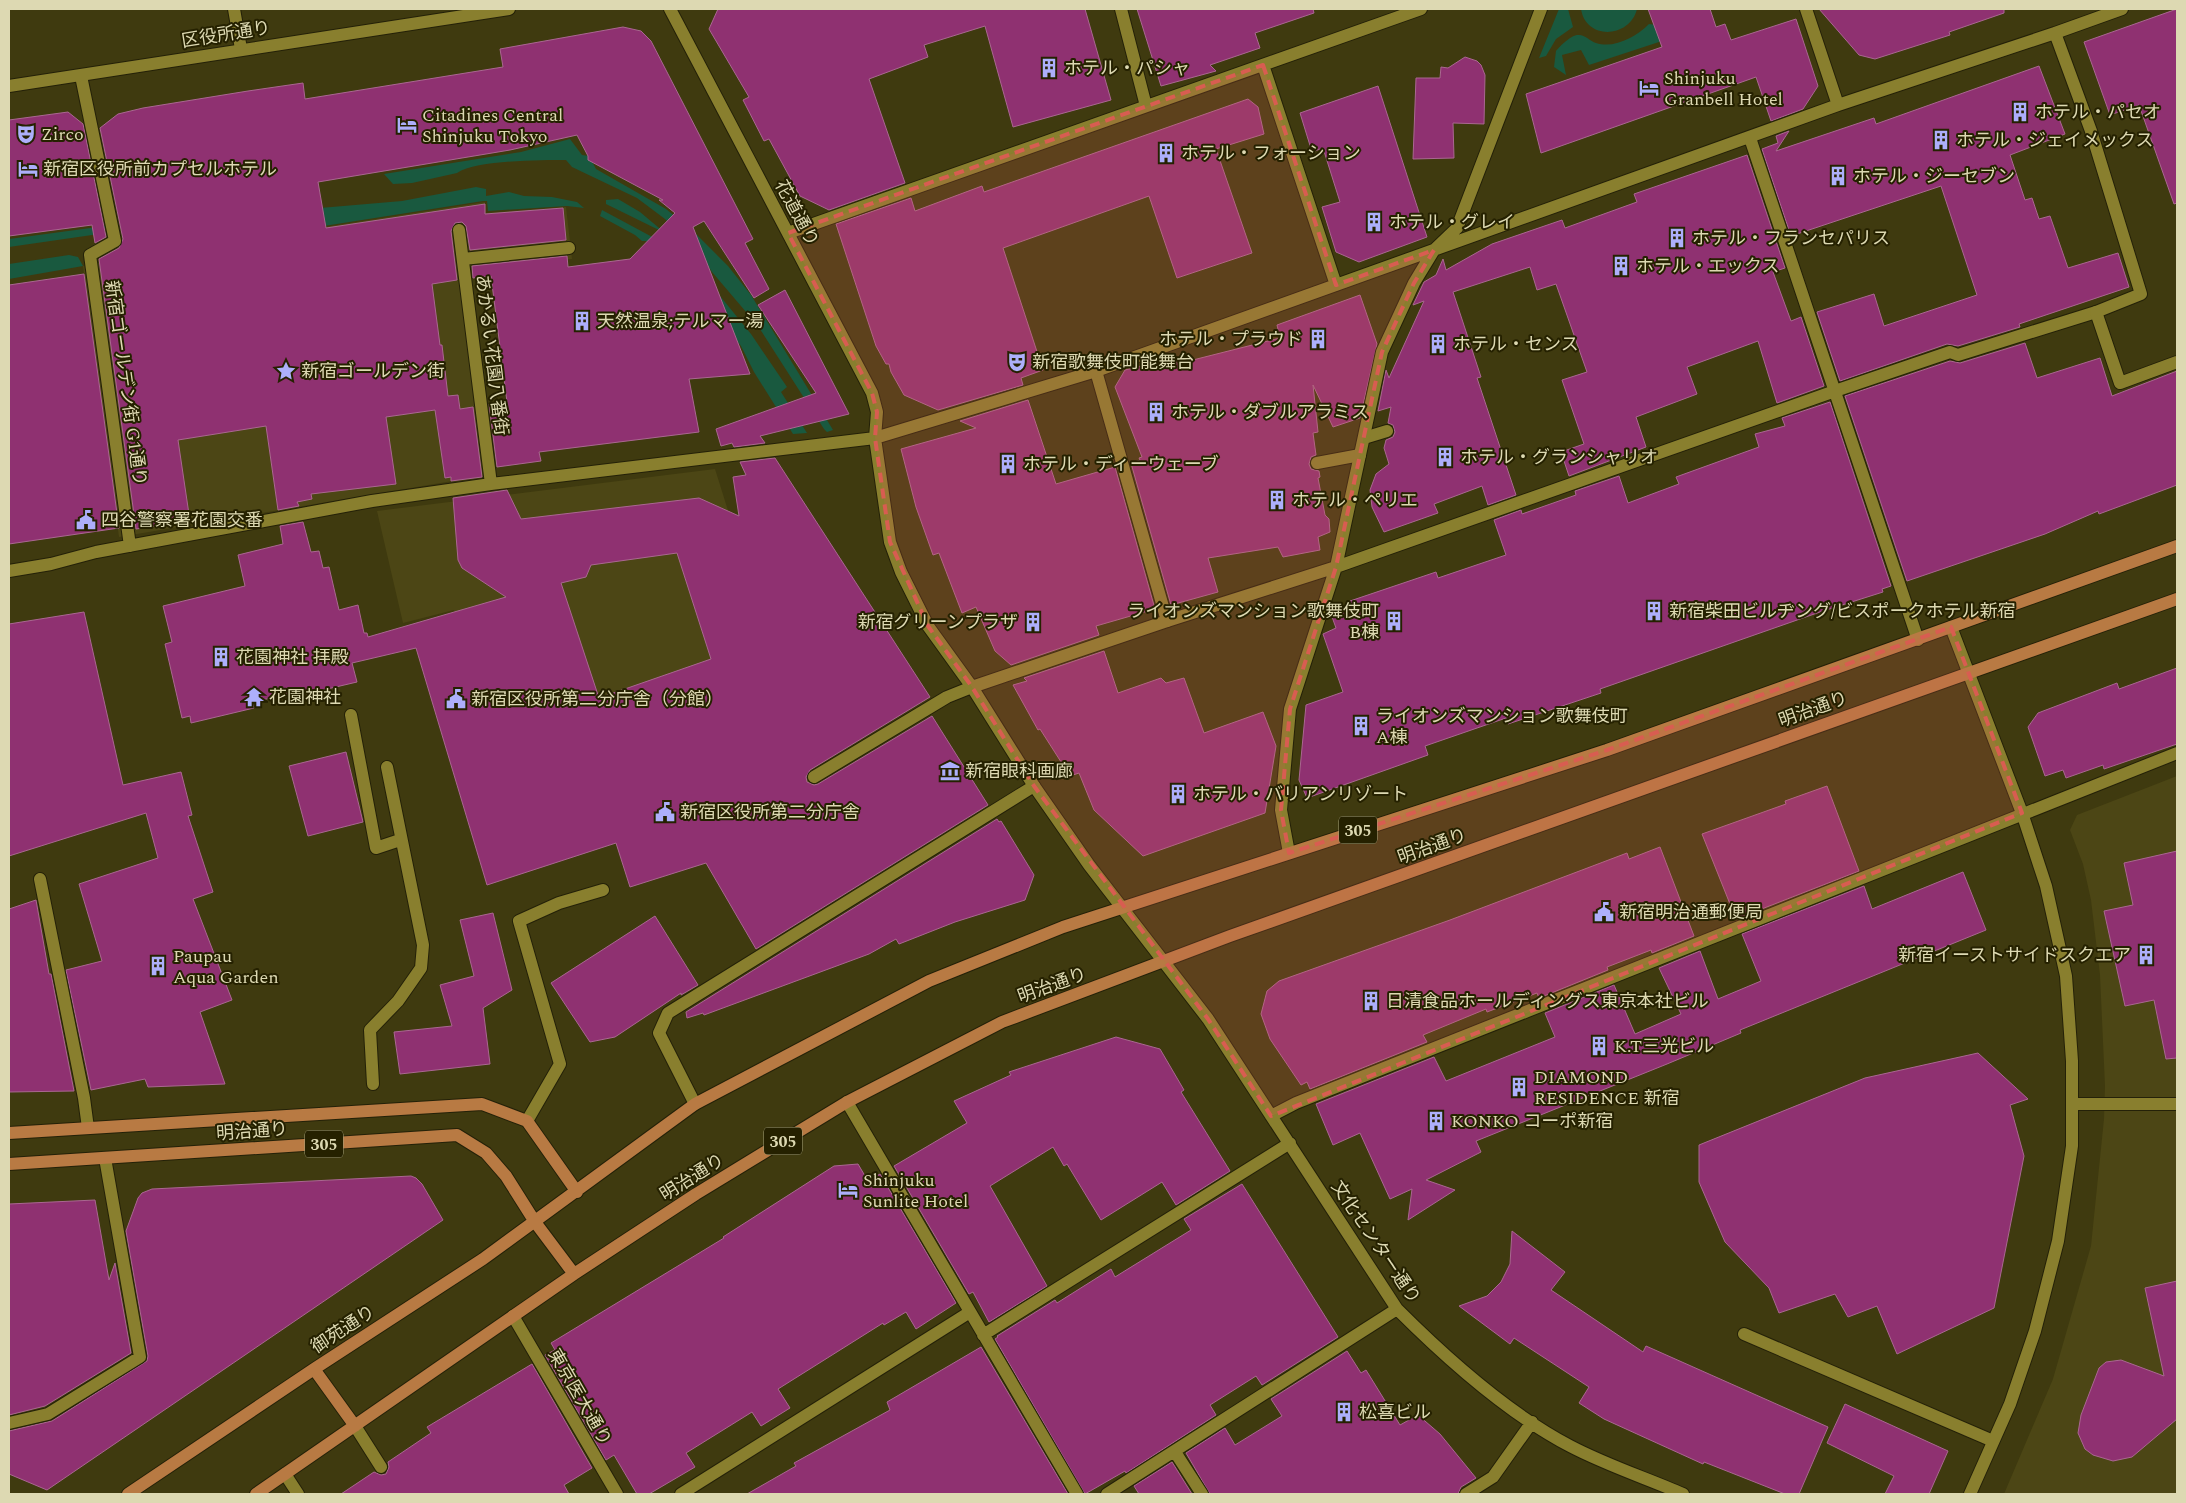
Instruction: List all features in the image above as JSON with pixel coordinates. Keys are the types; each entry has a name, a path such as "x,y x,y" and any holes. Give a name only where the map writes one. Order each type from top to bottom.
{"main road":[{"name":"明治通り","path":"577,1192 695,1104 929,981 1063,928 1607,750 2177,546"},
{"name":"明治通り","path":"9,1164 457,1135 486,1153 506,1176 535,1222 574,1274 696,1194 847,1102 1002,1022 1230,936 2177,599"},
{"name":"明治通り","path":"9,1133 482,1104 527,1121"},
{"path":"527,1121 577,1192"},
{"name":"御苑通り","path":"128,1494 314,1369 483,1259 577,1192"},
{"name":"305","path":"256,1494 574,1274"},
{"path":"314,1369 355,1426"}],"street":[{"path":"234,9 241,49"},
{"name":"区役所通り","path":"9,86 509,9"},
{"name":"花道通り","path":"670,9 872,394 877,412 875,438 890,542 901,572 928,626 972,687"},
{"path":"1121,9 1146,106"},
{"path":"788,233 1421,9"},
{"path":"1289,853 1281,810 1290,709 1336,567 1382,352 1414,283 1434,250 1457,228 1541,9"},
{"path":"1806,9 1838,105"},
{"path":"9,572 51,564 96,552 372,501 491,484 875,438 1096,371 1838,105 2122,9"},
{"path":"814,777 946,697 972,687 1167,621 1336,567 1950,352 1958,355 2096,312 2141,294 2091,131 2055,33"},
{"path":"1263,65 1336,285"},
{"name":"新宿ゴールデン街 G1通り","path":"81,76 115,242 90,255 130,546"},
{"path":"1750,138 1918,640"},
{"name":"あかるい花園八番街","path":"459,230 491,484"},
{"path":"463,259 569,248"},
{"path":"2096,312 2120,383 2177,362"},
{"path":"1096,371 1167,621"},
{"path":"1364,438 1387,431"},
{"path":"1317,463 1360,455"},
{"path":"1951,628 2022,813 2046,886 2066,976 2072,1061 2072,1146 2058,1241 2035,1331 2010,1404 1970,1494"},
{"name":"文化センター通り","path":"972,687 1034,786 1122,908 1208,1019 1397,1309 1430,1343 1471,1378 1532,1422 1570,1446 1683,1494"},
{"path":"351,715 376,848 400,840"},
{"path":"1271,1116 1305,1100 2022,813 2177,753"},
{"path":"373,1084 370,1030 398,1000 421,968 423,945 400,840 387,767"},
{"path":"695,1104 659,1032 668,1012 1034,786"},
{"path":"40,879 84,1098 88,1128"},
{"path":"527,1121 560,1064 519,921 559,903 603,890"},
{"path":"847,1102 1077,1494"},
{"path":"2072,1104 2176,1104"},
{"path":"984,1335 1290,1144"},
{"path":"9,1423 48,1414 140,1357 105,1158"},
{"path":"1107,1494 1397,1309"},
{"path":"680,1494 970,1312"},
{"name":"東京医大通り","path":"513,1316 617,1494"},
{"path":"1744,1334 1993,1441"},
{"path":"1466,1494 1493,1477 1532,1422"},
{"path":"355,1426 381,1467"},
{"path":"1175,1452 1202,1494"},
{"path":"285,1474 298,1494"}],"highlighted area":[{"path":"1263,65 1336,285 1434,250 1414,283 1382,352 1336,567 1290,709 1281,810 1289,853 1607,750 1951,627 2022,813 1271,1116 1208,1019 1034,786 972,687 928,626 890,542 875,438 877,412 872,393 788,233"}],"shaded area":[{"name":"新宿ゴールデン街","path":"485,202 486,213 566,207 572,259 462,267 488,475 119,537 83,266"},
{"path":"715,469 821,807 513,784 454,610 403,623 377,511"},
{"path":"2177,776 2177,1494 2004,1494 2053,1379 2091,1246 2104,1119 2105,1086 2100,975 2091,900 2083,864 2070,830 2077,815"}],"green space":[{"path":"1559,9 1568,9 1573,27 1556,39 1546,56 1539,58"},
{"path":"1581,9 1637,9 1633,19 1626,26 1608,32 1599,31 1591,27"},
{"path":"1649,24 1657,25 1662,41 1589,65 1581,50 1562,55 1566,75 1554,67 1556,51 1575,35 1580,35 1596,43 1617,43 1638,33"},
{"path":"570,139 582,155 589,156 596,169 666,209 693,231 728,266 751,295 833,430 827,432 824,429 758,326 712,272 700,253 665,219 637,198 572,167 566,160 479,165 457,173 412,183 393,184 384,174 521,152"},
{"path":"476,187 486,189 486,196 509,192 524,196 552,197 577,202 584,208 567,206 488,211 487,201 483,201 171,250 320,208 402,201"},
{"path":"618,199 640,212 665,233 606,204 606,200"},
{"path":"602,210 656,239 682,270 646,241 642,241 635,235 600,216"},
{"path":"105,226 104,230 99,234 9,247 9,239"},
{"path":"69,255 78,257 83,266 9,279 9,264"},
{"path":"707,280 751,334 787,387 781,392 807,433 793,434 754,372 741,346 724,325"}],"building":[{"path":"718,9 1085,9 1111,100 1013,127 985,26 924,45 928,57 869,79 905,183 829,210 800,196 769,139 764,141 743,100 749,97 709,29"},
{"path":"1137,9 1313,9 1314,13 1255,33 1260,48 1210,65 1216,71 1161,86"},
{"path":"1648,9 1710,9 1716,27 1725,24 1731,40 1796,19 1818,86 1803,109 1771,121 1756,77 1541,153 1526,94 1662,47"},
{"path":"1819,9 2004,9 2004,13 1949,32 1950,35 1875,59 1859,55"},
{"path":"2177,9 2177,203 2174,204 2139,105 2110,115 2084,42"},
{"path":"623,27 641,31 651,41 753,239 745,243 769,289 754,298 704,221 693,227 750,374 689,379 699,432 539,452 541,461 497,467 489,404 507,402 491,276 473,278 472,266 567,256 568,267 630,259 675,213 659,200 663,200 588,160 588,156 577,135 510,150 318,182 326,228 485,204 485,214 563,208 566,240 470,250 466,226 462,222 455,223 451,231 457,280 432,284 448,396 458,395 460,409 473,407 482,477 451,481 451,477 445,478 435,410 386,417 396,484 311,494 312,499 297,502 299,506 278,510 266,426 178,440 190,521 136,529 99,259 119,248 123,239 100,128 118,114 143,108 248,91 303,83 305,99 503,67 500,49"},
{"path":"1465,57 1477,61 1485,75 1484,124 1453,123 1454,158 1413,159 1416,78 1440,78 1441,67 1448,68"},
{"path":"2039,66 2065,134 2010,155 2025,200 2032,198 2039,219 2050,216 2068,268 2118,253 2129,287 2019,324 2020,327 1958,346 1947,344 1840,381 1817,312 1874,294 1884,326 1977,295 1941,186 1791,236 1762,149 1778,143 1776,136 1789,131 1776,151 1874,118 1876,124"},
{"path":"1378,86 1427,237 1359,262 1336,252 1322,207 1340,202 1323,148 1312,152 1300,113"},
{"path":"1248,99 1258,107 1264,134 1216,149 1252,253 1177,278 1149,196 1003,248 1043,370 1021,378 1023,385 938,410 904,395 891,372 889,364 886,364 876,346 836,224 911,198 915,211 982,186 984,192"},
{"path":"68,112 83,124 106,237 95,243 92,225 9,236 9,120"},
{"path":"1747,155 1785,268 1773,272 1791,321 1801,317 1824,386 1777,403 1758,341 1687,367 1697,394 1636,417 1646,447 1569,476 1561,452 1584,444 1562,380 1587,372 1556,284 1537,290 1530,267 1453,292 1481,377 1477,378 1516,495 1488,505 1482,486 1434,504 1438,513 1384,532 1372,507 1370,490 1376,474 1389,464 1384,448 1386,440 1393,437 1395,432 1393,425 1388,423 1391,407 1378,411 1386,370 1389,378 1424,301 1413,305 1424,282 1436,275 1443,259 1446,270 1492,244 1562,220 1565,228 1637,202 1634,194"},
{"path":"84,274 119,528 9,544 9,285"},
{"path":"785,290 849,414 760,436 765,443 734,447 732,443 721,446 716,429 816,393 758,305"},
{"path":"1360,295 1377,344 1360,418 1333,427 1313,385 1318,432 1313,433 1316,455 1311,457 1309,464 1311,469 1319,471 1320,477 1318,478 1325,515 1329,519 1330,532 1318,537 1320,550 1283,557 1278,547 1208,558 1218,592 1171,605 1131,463 1140,460 1139,458 1142,457 1115,387 1125,370 1176,357 1177,364 1280,338 1277,325"},
{"path":"2025,343 2037,378 2100,358 2112,396 2177,371 2177,485 2099,514 2098,511 2045,534 1907,581 1845,396 1950,361 1960,363"},
{"path":"1028,400 1056,484 1115,467 1155,609 1096,626 1099,635 1011,665 995,651 976,607 962,613 939,553 933,555 916,507 901,449 976,428 960,421"},
{"path":"1830,402 1891,586 1882,589 1883,592 1820,612 1600,689 1601,693 1508,724 1506,718 1425,746 1428,755 1307,798 1299,780 1306,705 1343,692 1323,634 1336,628 1331,614 1352,607 1350,601 1436,572 1438,578 1506,555 1494,520 1521,510 1522,514 1576,495 1575,491 1619,476 1628,503 1679,484 1676,477 1759,447 1755,434 1785,426 1782,418"},
{"path":"775,458 930,697 810,770 806,777 807,782 814,785 818,784 932,716 988,805 756,949 706,863 630,887 616,843 487,885 416,648 352,663 357,682 306,694 305,691 252,702 254,708 191,723 190,716 182,718 165,644 172,642 163,606 245,586 238,555 283,544 280,526 303,522 311,552 319,551 323,568 329,567 339,610 358,605 364,633 367,633 368,637 506,597 462,568 458,560 453,498 507,490 521,519 699,498 739,516 733,477 746,475 740,462","holes":["677,553 711,659 599,698 561,583 586,577 591,565"]},
{"path":"84,612 123,785 181,772 192,815 188,816 213,892 193,899 232,1000 200,1012 225,1084 148,1087 145,1079 91,1090 66,970 102,961 79,884 158,858 146,813 9,856 9,624"},
{"path":"1104,651 1118,693 1161,678 1166,683 1184,678 1204,733 1263,712 1276,746 1265,813 1143,856 1094,810 1079,773 1070,776 1040,729 1038,730 1013,685 1027,681 1024,678"},
{"path":"2177,668 2177,744 2104,769 2103,765 2066,778 2063,770 2045,776 2028,727 2038,713 2117,683 2119,689"},
{"path":"346,752 363,822 308,836 289,766"},
{"path":"1827,786 1859,871 1736,919 1702,834 1786,804 1785,801"},
{"path":"997,819 999,822 1001,821 1034,875 1025,900 955,922 899,944 896,939 869,954 704,1015 703,1013 687,1018 686,1012"},
{"path":"1660,847 1694,936 1652,953 1651,950 1607,967 1608,970 1539,998 1537,993 1487,1012 1486,1009 1423,1035 1427,1042 1310,1089 1307,1082 1301,1085 1270,1039 1261,1014 1267,991 1279,981 1450,920 1627,853 1629,859"},
{"name":"新宿イーストサイドスクエア","path":"2177,851 2177,1058 2166,1059 2154,1000 2125,1006 2104,911 2133,905 2124,863"},
{"path":"1963,872 1986,930 1740,1030 1741,1033 1667,1064 1476,1141 1481,1152 1426,1180 1455,1190 1408,1220 1412,1189 1390,1199 1360,1133 1333,1145 1316,1104 1434,1057 1446,1081 1555,1037 1545,1013 1614,985 1635,1034 1681,1014 1659,968 1700,951 1718,999 1761,981 1742,934 1864,886 1872,909"},
{"path":"36,900 49,974 51,974 74,1091 9,1092 9,909"},
{"path":"493,913 512,990 483,1008 490,1064 400,1074 394,1032 452,1026 440,985 474,976 460,920"},
{"path":"655,916 698,985 681,995 681,993 615,1037 590,1042 551,983"},
{"path":"1116,1037 1160,1049 1184,1090 1181,1092 1230,1171 1176,1205 1162,1182 1101,1220 1067,1164 1064,1166 1053,1147 990,1186 1047,1286 989,1322 973,1292 969,1294 894,1166 967,1123 954,1101 1011,1075 1009,1072"},
{"path":"1978,1053 2028,1099 2010,1105 2024,1156 1994,1308 1897,1354 1877,1306 1848,1317 1835,1294 1779,1313 1769,1288 1725,1242 1699,1182 1699,1145 1865,1078"},
{"path":"858,1164 868,1181 880,1174 956,1303 916,1329 906,1312 884,1325 883,1323 778,1389 790,1408 761,1426 752,1412 686,1453 695,1467 649,1494 637,1494 614,1455 606,1460 545,1355 555,1350 551,1343 724,1238 834,1166"},
{"path":"411,1176 422,1184 443,1220 47,1490 9,1474 9,1431 52,1421 147,1361 148,1356 126,1231 138,1198 142,1193 152,1189"},
{"path":"1242,1184 1338,1337 1262,1385 1256,1376 1210,1405 1216,1415 1126,1473 1125,1471 1085,1494 995,1339 1055,1300 1057,1303 1111,1269 1115,1277 1191,1230 1184,1219"},
{"path":"95,1200 109,1280 115,1263 131,1353 45,1406 9,1415 9,1204"},
{"path":"1512,1231 1565,1272 1551,1290 1643,1352 1646,1346 1828,1427 1799,1494 1785,1494 1704,1462 1703,1464 1604,1419 1579,1403 1589,1387 1514,1338 1510,1344 1459,1306 1487,1296 1501,1282 1510,1264"},
{"path":"2177,1281 2177,1419 2132,1457 2113,1461 2093,1455 2085,1449 2078,1433 2081,1415 2099,1368 2106,1362 2121,1360 2164,1376 2145,1288"},
{"path":"981,1347 1068,1494 747,1494 796,1466 794,1463 890,1410 887,1402"},
{"path":"1347,1351 1361,1373 1366,1370 1400,1425 1418,1415 1440,1434 1476,1478 1461,1487 1458,1494 1210,1494 1186,1453 1225,1428 1235,1445 1282,1416 1271,1399"},
{"path":"532,1364 592,1468 564,1485 569,1494 341,1494 374,1472 381,1475 386,1474 389,1467 388,1462 431,1433 427,1427"},
{"path":"1845,1404 1948,1451 1929,1494 1885,1494 1894,1476 1827,1443"},
{"path":"1172,1462 1192,1494 1139,1494 1134,1486"}],"place":[{"name":"ホテル・パシャ","path":"1049,68"},
{"name":"Shinjuku Granbell Hotel","path":"1649,88"},
{"name":"ホテル・パセオ","path":"2020,112"},
{"name":"Citadines Central Shinjuku Tokyo","path":"407,125"},
{"name":"Zirco","path":"26,134"},
{"name":"ホテル・ジェイメックス","path":"1941,140"},
{"name":"ホテル・フォーション","path":"1166,153"},
{"name":"新宿区役所前カプセルホテル","path":"28,169"},
{"name":"ホテル・ジーセブン","path":"1838,176"},
{"name":"ホテル・グレイ","path":"1374,222"},
{"name":"ホテル・フランセパリス","path":"1677,238"},
{"name":"ホテル・エックス","path":"1621,266"},
{"name":"天然温泉;テルマー湯","path":"582,321"},
{"name":"ホテル・プラウド","path":"1318,339"},
{"name":"ホテル・センス","path":"1438,344"},
{"name":"新宿歌舞伎町能舞台","path":"1017,362"},
{"name":"新宿ゴールデン街","path":"286,371"},
{"name":"ホテル・ダブルアラミス","path":"1156,412"},
{"name":"ホテル・グランシャリオ","path":"1445,457"},
{"name":"ホテル・ディーウェーブ","path":"1008,464"},
{"name":"ホテル・ペリエ","path":"1277,500"},
{"name":"四谷警察署花園交番","path":"86,520"},
{"name":"新宿柴田ビルヂング/ビスポークホテル新宿","path":"1654,611"},
{"name":"ライオンズマンション歌舞伎町 B棟","path":"1394,621"},
{"name":"新宿グリーンプラザ","path":"1033,622"},
{"name":"花園神社 拝殿","path":"221,657"},
{"name":"花園神社","path":"254,697"},
{"name":"新宿区役所第二分庁舎（分館）","path":"456,699"},
{"name":"ライオンズマンション歌舞伎町 A棟","path":"1361,726"},
{"name":"新宿眼科画廊","path":"950,771"},
{"name":"ホテル・バリアンリゾート","path":"1178,794"},
{"name":"新宿区役所第二分庁舎","path":"665,812"},
{"name":"新宿明治通郵便局","path":"1604,912"},
{"name":"新宿イーストサイドスクエア","path":"2146,955"},
{"name":"Paupau Aqua Garden","path":"158,966"},
{"name":"日清食品ホールディングス東京本社ビル","path":"1371,1001"},
{"name":"K.T三光ビル","path":"1599,1046"},
{"name":"DIAMOND RESIDENCE 新宿","path":"1519,1087"},
{"name":"KONKO コーポ新宿","path":"1436,1121"},
{"name":"Shinjuku Sunlite Hotel","path":"848,1190"},
{"name":"松喜ビル","path":"1344,1412"}]}
